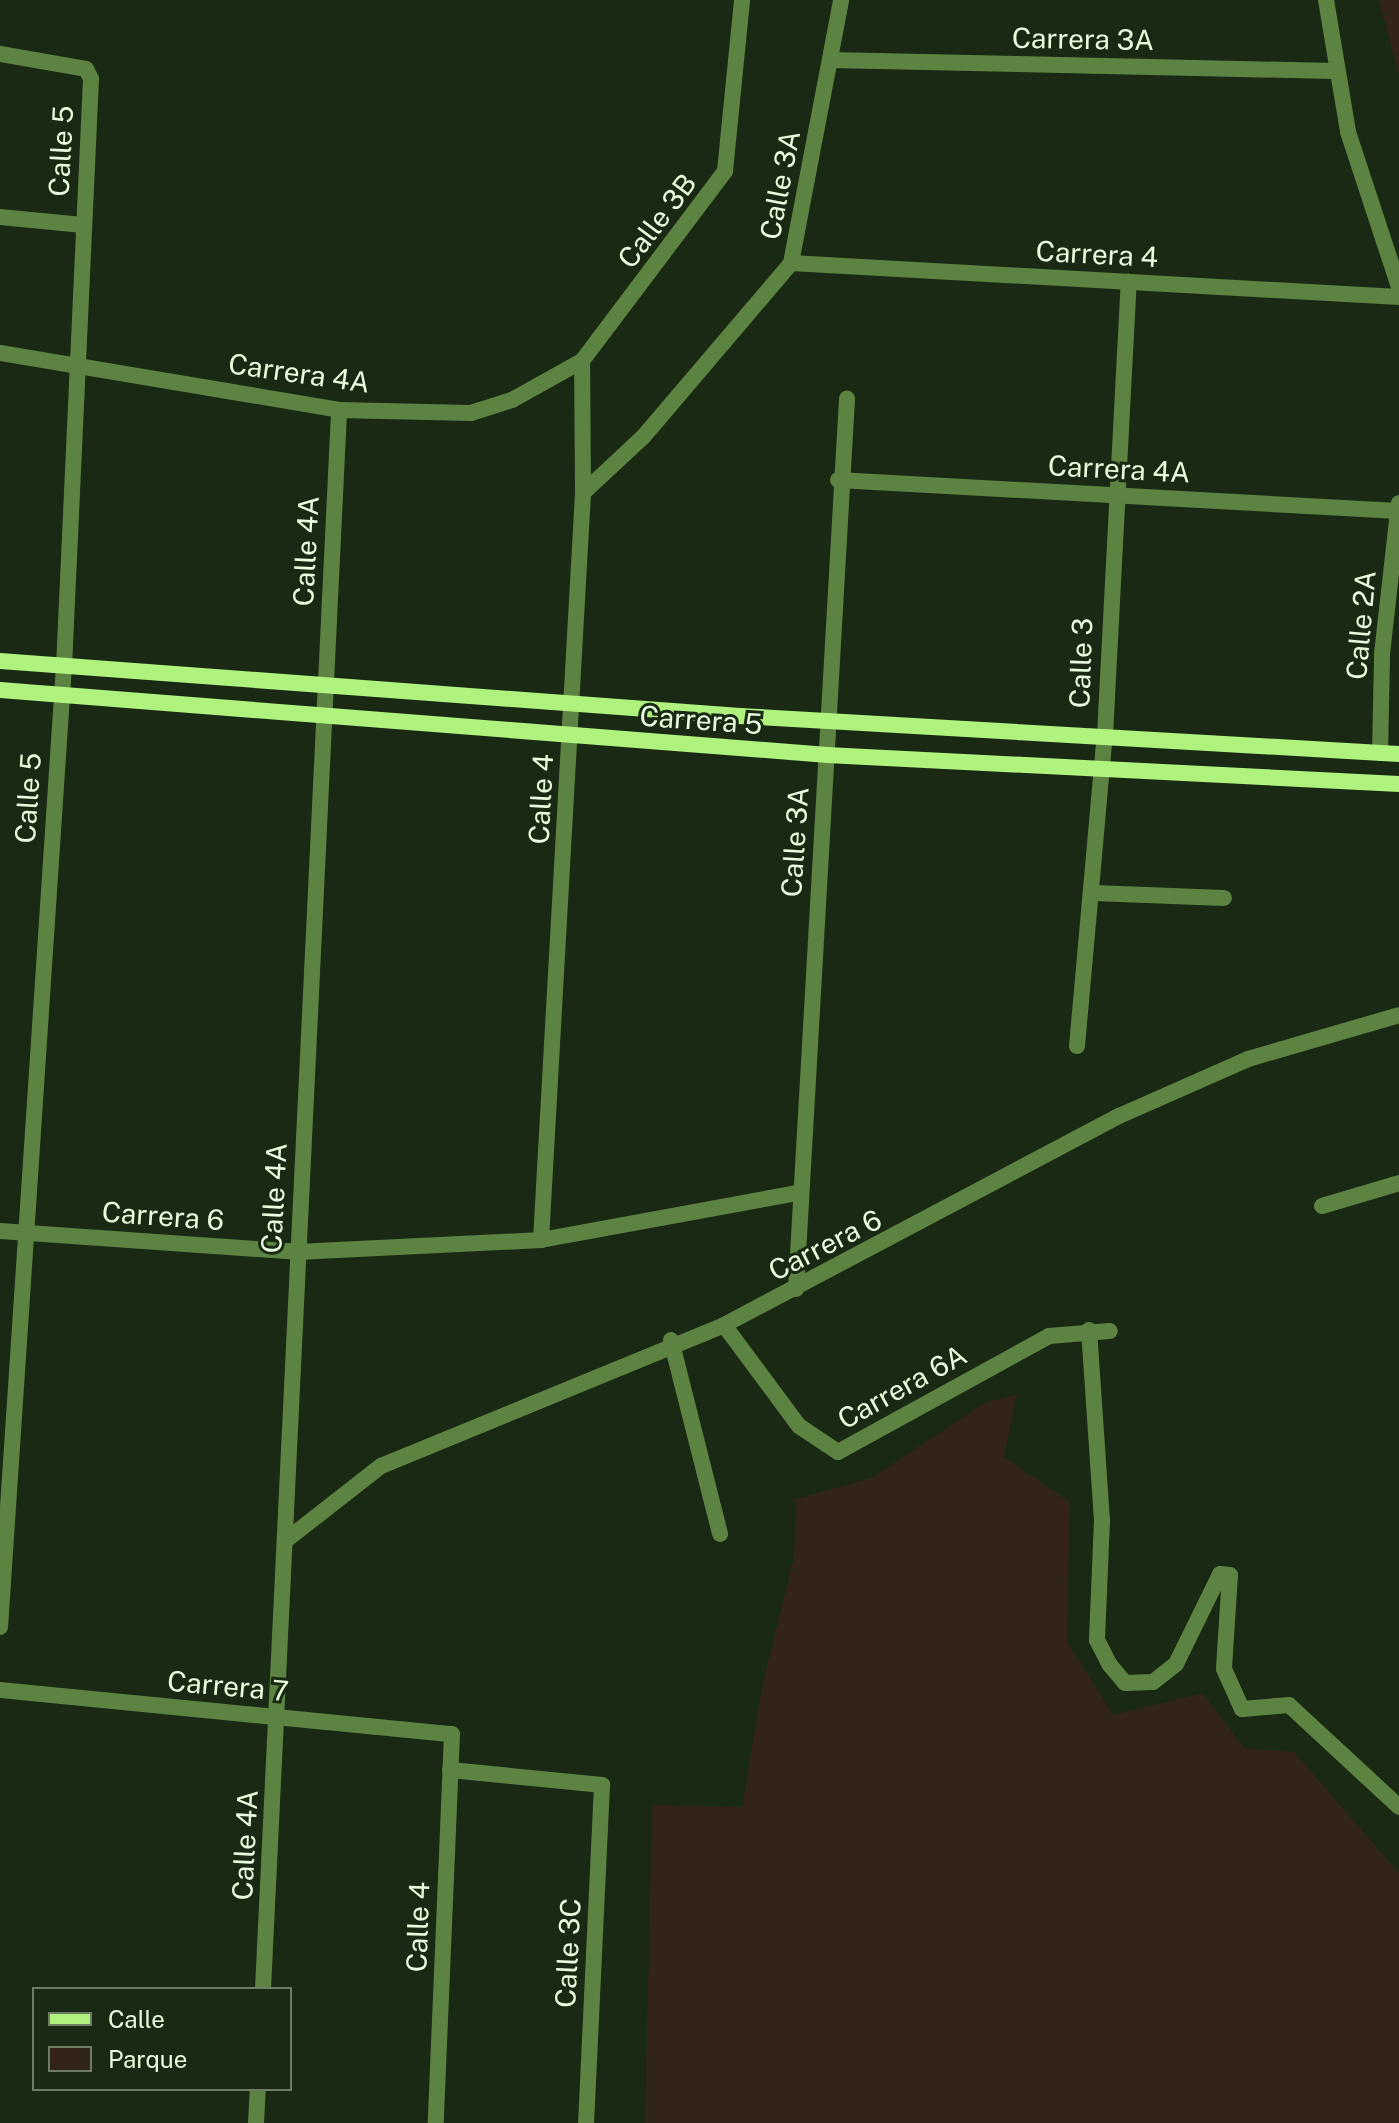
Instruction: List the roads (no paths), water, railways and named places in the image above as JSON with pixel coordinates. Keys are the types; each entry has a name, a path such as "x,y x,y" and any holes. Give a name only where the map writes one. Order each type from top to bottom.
{"street":[{"name":"Calle 3B","path":"582,361 725,171 742,0"},
{"name":"Calle 3A","path":"583,493 644,436 791,263 841,0"},
{"path":"1326,0 1334,71 1399,287"},
{"name":"Calle 5","path":"0,54 86,69 83,225 64,666 0,1627"},
{"name":"Carrera 3A","path":"830,60 1334,71"},
{"path":"0,217 83,225"},
{"name":"Carrera 4","path":"791,263 1399,297"},
{"name":"Calle 3","path":"1077,1046 1094,893 1100,771 1105,735 1114,494 1129,282"},
{"name":"Carrera 4A","path":"0,353 77,361 339,410 471,413 512,400 582,361"},
{"name":"Calle 4","path":"541,1240 583,493 582,361"},
{"name":"Calle 3A","path":"796,1289 798,1193 827,755 838,480 847,398"},
{"name":"Calle 4A","path":"263,1987 339,410"},
{"name":"Carrera 4A","path":"838,480 1398,506"},
{"name":"Calle 2A","path":"1380,753 1390,654 1398,506"},
{"name":"Carrera 5","path":"0,661 570,705 1399,754"},
{"name":"Carrera 5","path":"0,690 827,755 1399,784"},
{"path":"1094,893 1224,898"},
{"name":"Carrera 6","path":"285,1541 381,1466 671,1340 724,1325 1188,1084 1399,1015"},
{"path":"1322,1206 1399,1183"},
{"name":"Carrera 6","path":"0,1231 297,1252 541,1240 798,1193"},
{"name":"Carrera 6A","path":"724,1325 799,1426 838,1452 882,1434 1010,1355 1049,1336 1089,1330 1110,1331"},
{"path":"1089,1330 1102,1520 1097,1640 1110,1665 1125,1683 1153,1682 1176,1664 1220,1574 1230,1575 1224,1669 1242,1709 1289,1705 1399,1807"},
{"path":"671,1340 720,1534"},
{"name":"Carrera 7","path":"0,1690 452,1734"},
{"name":"Calle 4","path":"436,2123 452,1734"},
{"name":"Calle 3C","path":"450,1770 602,1785 586,2123"},
{"path":"256,2123 258,2091"}]}
